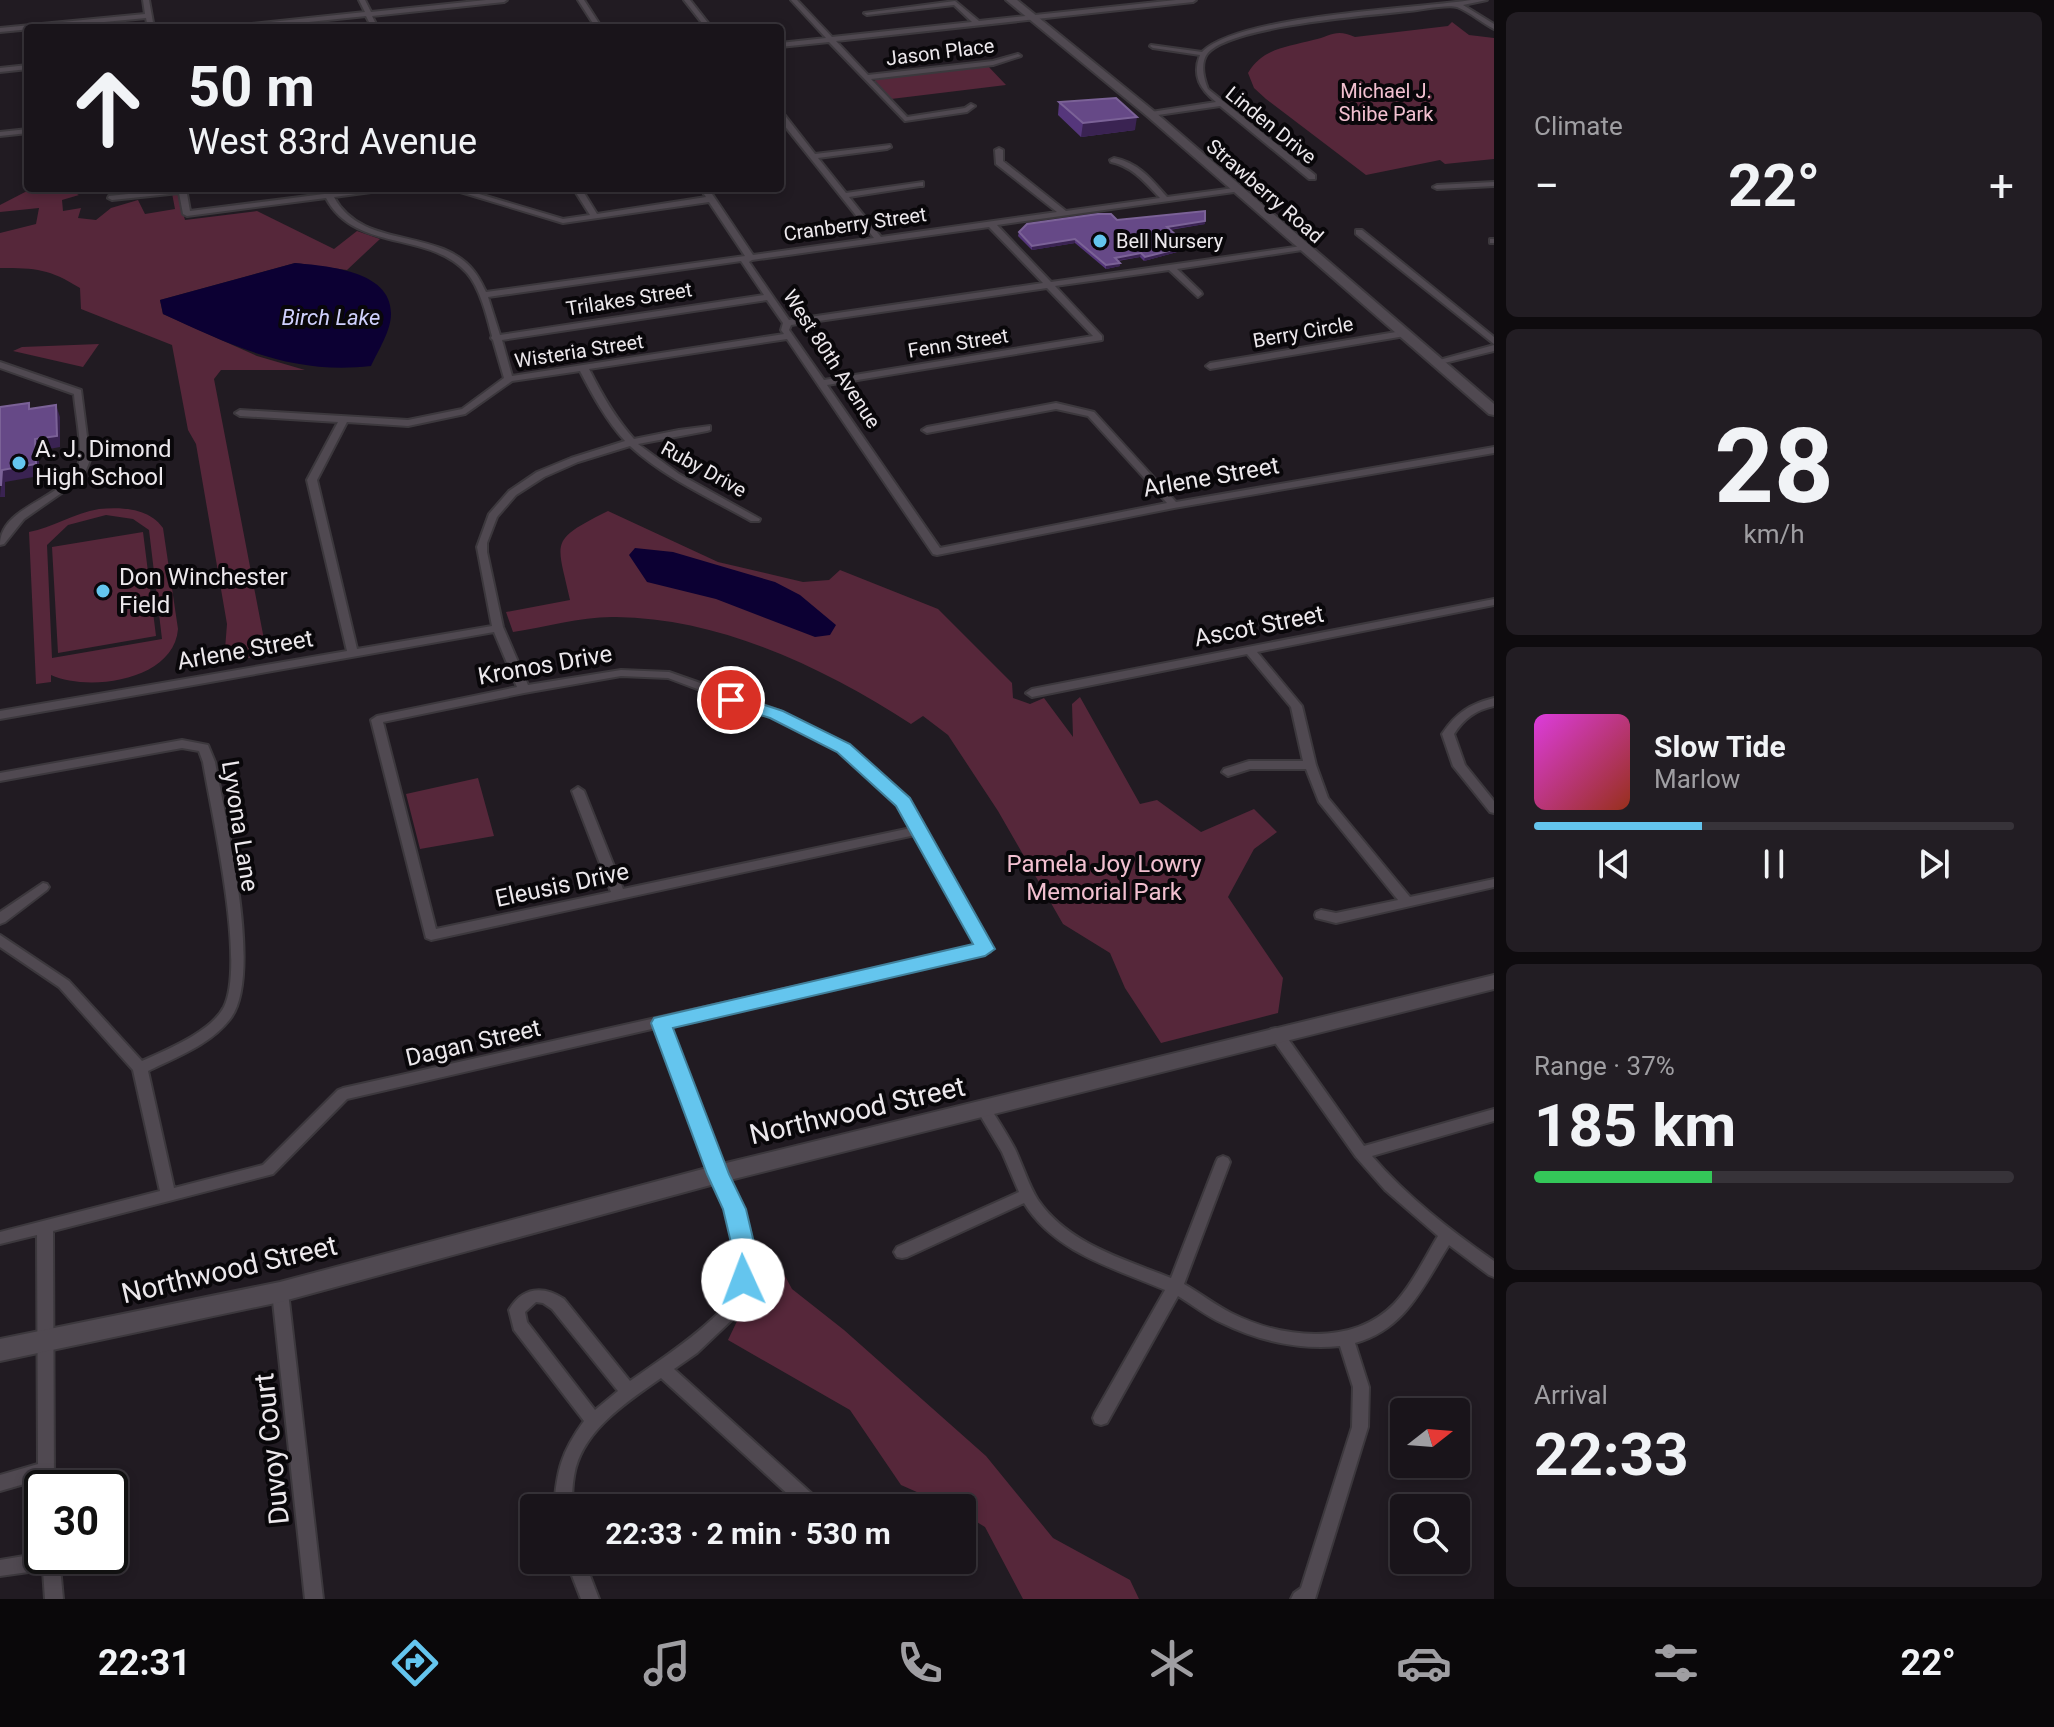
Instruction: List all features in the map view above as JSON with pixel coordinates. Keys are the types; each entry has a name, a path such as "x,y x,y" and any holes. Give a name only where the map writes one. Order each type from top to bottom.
{"street":[{"path":"145,0 150,24"},
{"path":"362,0 374,24"},
{"path":"272,24 504,0"},
{"path":"581,0 597,24"},
{"path":"687,0 706,24"},
{"path":"794,0 905,119 967,110 971,106"},
{"name":"Strawberry Road","path":"1011,0 1151,114 1234,190 1494,411"},
{"path":"1129,0 1137,6"},
{"path":"784,45 1193,0"},
{"path":"1153,46 1203,54 1233,36 1276,26 1484,0"},
{"path":"867,13 955,3 977,23"},
{"path":"1458,5 1494,27"},
{"path":"63,24 148,16"},
{"path":"0,30 24,28"},
{"name":"Linden Drive","path":"1203,54 1198,76 1218,104 1312,177"},
{"name":"Jason Place","path":"866,77 993,63 1018,56"},
{"path":"0,70 24,67"},
{"path":"1151,114 1218,104"},
{"path":"784,120 847,195 879,239"},
{"path":"0,134 24,131"},
{"path":"814,156 887,147"},
{"path":"999,150 999,162 1011,175 1031,185 1063,213"},
{"path":"1114,160 1126,161 1138,169 1165,199"},
{"path":"847,195 920,184"},
{"path":"1437,187 1494,184"},
{"name":"Cranberry Street","path":"482,295 1234,190"},
{"path":"112,198 159,192"},
{"path":"183,192 187,214 326,192 349,222 458,261 470,271 482,295 509,379"},
{"path":"465,192 563,221 711,199"},
{"path":"580,192 595,216"},
{"name":"West 80th Avenue","path":"707,192 750,257 745,262 787,323 785,330 937,552"},
{"path":"990,223 1046,285"},
{"path":"1359,232 1494,341"},
{"path":"787,323 1302,248"},
{"path":"1171,267 1198,294"},
{"name":"Fenn Street","path":"822,383 1099,338 1046,285"},
{"name":"Trilakes Street","path":"495,338 769,297"},
{"name":"Berry Circle","path":"1210,366 1402,334"},
{"name":"Wisteria Street","path":"240,413 408,423 465,411 509,379 790,336"},
{"path":"1436,362 1494,348"},
{"path":"0,365 78,392 85,460 78,478 20,517 0,542"},
{"name":"Ruby Drive","path":"584,369 602,408 630,445 659,467 755,519"},
{"path":"927,430 1056,406 1077,409 1091,414 1174,505"},
{"path":"343,421 312,480 353,654"},
{"path":"524,689 498,628 481,546 489,516 505,496 540,476 588,455 654,436 707,428"},
{"name":"Arlene Street","path":"937,552 1174,505 1494,450"},
{"name":"Ascot Street","path":"1032,693 1494,602"},
{"name":"Arlene Street","path":"0,715 498,628"},
{"path":"1249,650 1296,706 1310,765 1323,799 1408,903"},
{"name":"Kronos Drive","path":"377,720 524,689 621,673 669,675 776,714 844,748 903,803 985,949"},
{"path":"1494,702 1471,707 1457,719 1448,734 1459,766 1494,809"},
{"name":"Eleusis Drive","path":"377,720 431,935 919,830"},
{"name":"Lyvona Lane","path":"0,777 182,744 204,748 209,762 240,963 231,1007 193,1043 140,1068"},
{"path":"1228,772 1249,765 1310,765"},
{"path":"578,791 619,895"},
{"path":"1321,915 1336,918 1494,883"},
{"path":"0,919 43,887"},
{"path":"0,940 64,984 140,1068 168,1196"},
{"name":"Dagan Street","path":"0,1238 268,1170 343,1094 985,949"},
{"name":"Northwood Street","path":"0,1350 280,1292 718,1174 984,1110 1276,1033 1494,982"},
{"path":"562,1494 573,1455 592,1419 628,1391 664,1370 703,1338 735,1306 743,1280 744,1247 735,1209 718,1174 661,1023"},
{"path":"1276,1033 1362,1153 1446,1236 1494,1270"},
{"path":"984,1110 1008,1151 1026,1195 1046,1221 1068,1239 1175,1287 1234,1322 1269,1332 1309,1342 1346,1339 1378,1327 1400,1308 1446,1236"},
{"path":"1362,1153 1494,1115"},
{"path":"1101,1418 1175,1287 1223,1162"},
{"path":"902,1252 1026,1195"},
{"path":"45,1228 46,1470"},
{"name":"Duvoy Court","path":"280,1292 314,1599"},
{"path":"592,1419 520,1325 517,1310 525,1299 535,1294 547,1295 558,1304 628,1391"},
{"path":"1300,1599 1308,1594 1360,1427 1361,1387 1346,1339"},
{"path":"664,1370 800,1494"},
{"path":"0,1483 24,1481"},
{"path":"0,1568 24,1563"},
{"path":"52,1574 54,1599"},
{"path":"580,1574 590,1599"}],"green space":[{"name":"Michael J. Shibe Park","path":"1452,22 1469,35 1494,38 1494,159 1445,164 1440,160 1366,175 1266,99 1254,88 1248,73 1268,53 1334,34 1355,37 1448,26"},
{"path":"986,64 1006,85 891,99 872,77"},
{"path":"25,192 73,192 79,195 62,200 63,211 81,208 78,218 96,220 111,208 138,200 145,214 175,209 172,192 177,192 185,220 257,211 334,249 357,231 380,239 347,270 295,263 160,300 163,314 257,356 305,370 221,370 214,379 267,655 224,662 227,624 196,444 188,430 172,345 81,309 80,288 60,277 33,269 0,268 0,233 36,224 39,208 0,212 0,205"},
{"path":"99,344 83,367 13,351 22,347"},
{"path":"108,508 134,510 150,516 163,528 178,629 173,647 162,661 127,678 86,682 51,675 51,682 36,684 29,532","holes":["106,515 133,519 149,530 162,639 52,658 47,545 68,525"]},
{"name":"Pamela Joy Lowry Memorial Park","path":"608,511 718,562 803,582 829,580 840,570 938,609 1012,683 1013,698 1030,704 1044,698 1073,737 1072,704 1080,697 1140,804 1157,800 1201,832 1254,809 1277,832 1254,849 1228,897 1283,978 1278,1013 1161,1043 1125,988 1110,953 1063,924 998,811 948,735 923,716 911,724 807,666 770,650 694,626 603,617 513,632 506,612 570,600 560,553 562,544 575,529"},
{"name":"Don Winchester Field","path":"143,532 156,636 58,653 52,547"},
{"path":"478,778 494,836 420,849 406,794"},
{"path":"771,1250 792,1289 844,1330 986,1456 1053,1538 1130,1580 1139,1599 1023,1599 985,1527 976,1522 976,1494 921,1494 901,1485 850,1410 728,1340"}],"water":[{"name":"Birch Lake","path":"295,263 355,273 381,288 388,299 391,314 384,341 371,366 342,368 288,362 238,347 163,314 160,300"},
{"path":"635,548 673,552 775,582 800,595 836,625 830,635 815,637 716,599 647,582 629,555"}],"building":[{"path":"1116,98 1137,117 1083,123 1059,102"},
{"name":"Bell Nursery","path":"1205,211 1205,221 1167,227 1188,246 1145,257 1141,253 1115,258 1120,263 1106,265 1075,239 1032,246 1019,232 1027,224 1098,214 1111,214 1117,220"},
{"name":"A. J. Dimond High School","path":"29,403 29,409 56,405 57,436 35,439 36,464 2,470 0,485 0,407"}],"place":[{"name":"Bell Nursery","path":"1100,241"},
{"name":"A. J. Dimond High School","path":"19,463"},
{"name":"Don Winchester Field","path":"103,591"}],"route":[{"path":"731,700 776,714 844,748 903,803 985,949 661,1023 718,1174 735,1209 744,1247 743,1280"}]}
